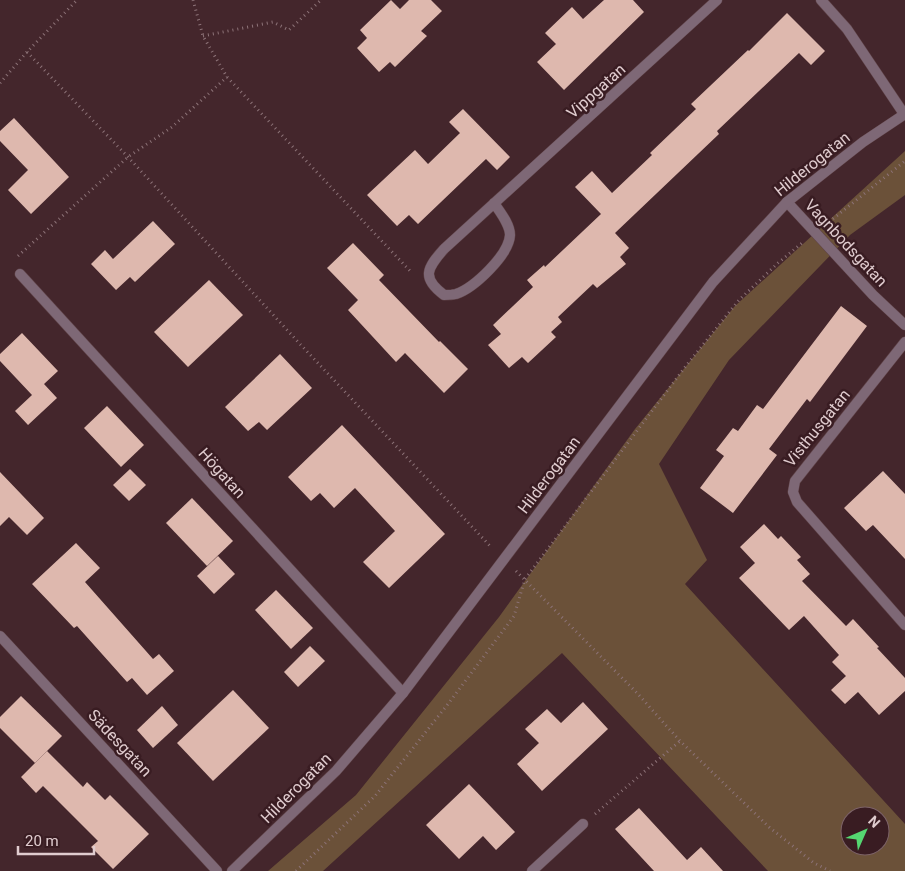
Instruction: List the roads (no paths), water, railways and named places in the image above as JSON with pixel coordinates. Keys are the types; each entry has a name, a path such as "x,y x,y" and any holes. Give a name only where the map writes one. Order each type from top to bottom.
{"street":[{"name":"Vippgatan","path":"494,203 507,223 510,233 508,245 500,258 468,288 455,295 444,295 432,286 428,276 437,256 494,203 717,0"},
{"path":"821,0 847,29 905,114"},
{"name":"Hilderogatan","path":"232,871 297,811 336,771 403,693 713,282 787,202 863,142 905,114"},
{"name":"Vagnbodsgatan","path":"787,202 873,295 905,324"},
{"name":"Högatan","path":"20,274 403,693"},
{"name":"Visthusgatan","path":"905,342 795,481 793,492 797,502 905,625"},
{"name":"Sädesgatan","path":"0,636 217,871"},
{"path":"532,871 583,824"}]}
